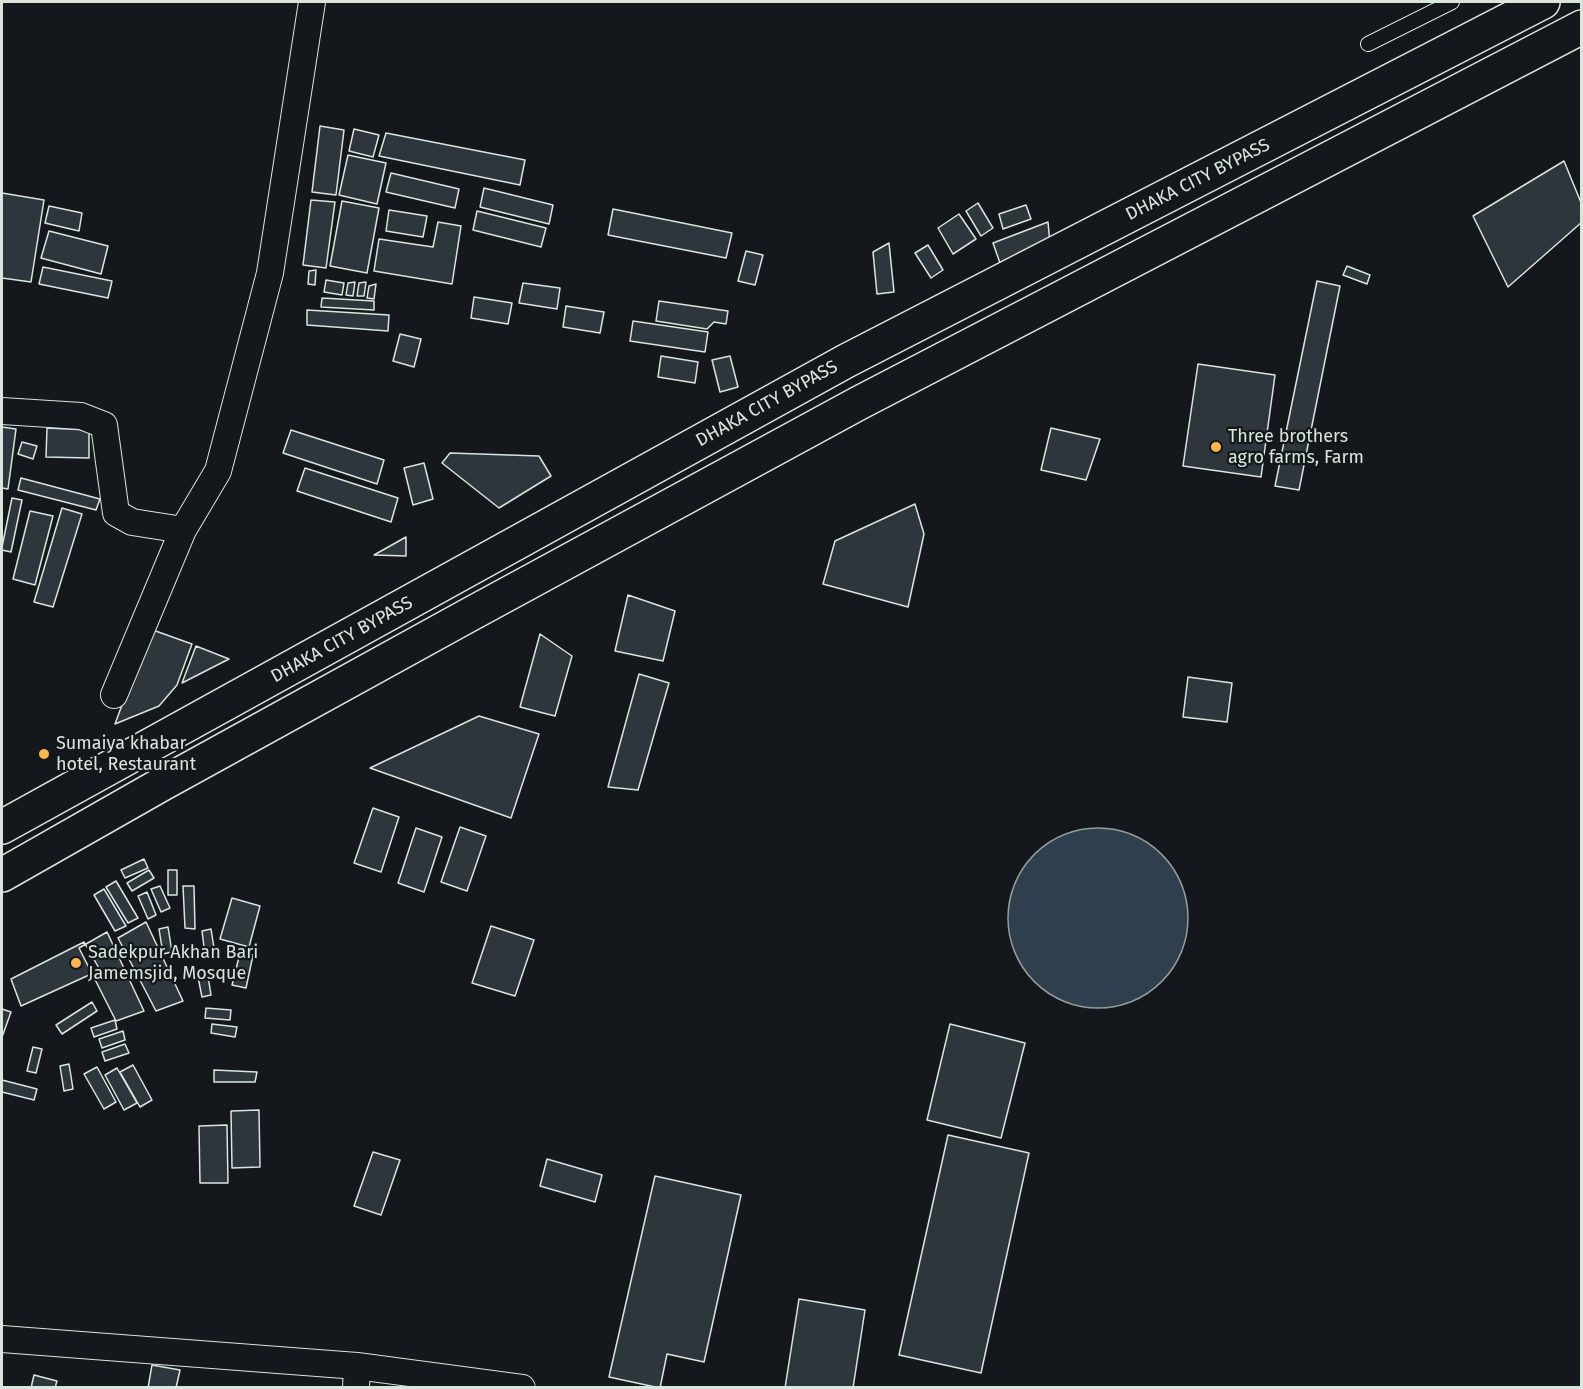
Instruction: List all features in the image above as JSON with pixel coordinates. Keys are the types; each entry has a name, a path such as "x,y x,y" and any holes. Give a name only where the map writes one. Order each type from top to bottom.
{"highway":[{"name":"DHAKA CITY BYPASS","path":"2,826 846,361 1544,2"},
{"path":"2,875 467,616 859,403 1581,27"}],"street":[{"path":"114,695 183,530 218,471 270,273 312,2"},
{"path":"2,411 81,416 104,425 116,513 132,522 183,530"},
{"path":"2,1339 356,1377 522,1388"}],"lane":[{"path":"1368,44 1452,2"}],"water":[{"path":"1098,828 1116,829 1133,835 1162,854 1181,883 1187,900 1187,936 1181,953 1162,982 1133,1001 1116,1007 1098,1008 1080,1007 1063,1001 1034,982 1015,953 1009,936 1008,918 1009,900 1015,883 1034,854 1063,835 1080,829"}],"building":[{"path":"320,126 344,130 336,195 312,192"},
{"path":"354,129 379,135 373,157 349,151"},
{"path":"386,133 525,160 520,185 379,156"},
{"path":"348,155 386,163 377,204 339,195"},
{"path":"1564,161 1582,205 1582,222 1508,287 1473,216"},
{"path":"391,173 459,189 455,208 386,192"},
{"path":"484,188 553,205 549,224 480,207"},
{"path":"2,193 44,200 31,282 2,278"},
{"path":"311,200 335,202 326,268 303,265"},
{"path":"342,201 379,208 367,273 330,266"},
{"path":"978,203 993,228 981,236 966,211"},
{"path":"1026,205 1031,219 1003,229 999,214"},
{"path":"49,206 82,213 79,231 45,223"},
{"path":"613,209 732,233 726,258 608,235"},
{"path":"389,210 427,216 423,237 386,231"},
{"path":"477,211 546,228 541,247 473,230"},
{"path":"959,214 976,239 953,254 938,228"},
{"path":"438,222 461,226 452,284 374,271 379,239 433,247"},
{"path":"1048,222 1050,244 1000,263 993,243"},
{"path":"49,231 108,246 101,274 41,258"},
{"path":"889,243 894,292 877,294 873,252"},
{"path":"928,245 943,270 931,278 915,253"},
{"path":"746,251 763,255 755,285 738,281"},
{"path":"1347,266 1370,275 1367,284 1343,275"},
{"path":"43,267 112,281 108,298 39,284"},
{"path":"316,270 315,285 308,284 309,271"},
{"path":"326,280 344,283 342,295 324,292"},
{"path":"1317,281 1340,286 1299,490 1275,486"},
{"path":"355,282 353,296 346,295 348,283"},
{"path":"366,282 364,296 357,296 359,283"},
{"path":"523,283 560,288 557,309 519,303"},
{"path":"376,284 374,299 367,298 369,286"},
{"path":"474,297 512,303 508,324 471,318"},
{"path":"322,298 374,301 374,310 321,307"},
{"path":"659,301 728,311 726,324 714,322 707,329 656,321"},
{"path":"566,306 604,312 600,333 563,327"},
{"path":"307,310 389,315 388,331 307,325"},
{"path":"633,321 708,332 705,352 630,341"},
{"path":"400,334 421,339 414,367 393,361"},
{"path":"661,356 698,362 695,383 658,377"},
{"path":"730,356 738,387 720,392 712,360"},
{"path":"1198,364 1275,375 1261,477 1183,466"},
{"path":"2,427 16,429 8,489 2,488"},
{"path":"47,428 89,430 89,458 46,457"},
{"path":"1051,428 1100,439 1086,480 1041,470"},
{"path":"291,430 384,460 377,484 283,453"},
{"path":"22,442 37,446 33,459 18,454"},
{"path":"450,453 539,456 551,476 499,508 442,463"},
{"path":"424,463 433,499 413,505 404,468"},
{"path":"305,468 398,498 391,522 297,491"},
{"path":"21,478 100,499 96,510 18,490"},
{"path":"12,498 22,500 11,552 2,550 2,547"},
{"path":"915,504 924,534 908,607 823,584 835,541"},
{"path":"62,508 82,514 53,607 34,602"},
{"path":"30,511 53,516 35,585 13,579"},
{"path":"406,537 406,556 374,555"},
{"path":"628,595 675,611 663,661 615,651"},
{"path":"150,629 192,644 177,685 159,706 115,724"},
{"path":"540,634 572,656 555,716 520,707"},
{"path":"196,646 229,659 182,683"},
{"path":"639,674 669,683 638,790 608,787"},
{"path":"1188,677 1232,683 1227,722 1183,717"},
{"path":"479,716 539,734 511,818 370,768"},
{"path":"373,808 399,817 381,872 354,863"},
{"path":"460,827 486,836 467,891 441,882"},
{"path":"416,828 442,837 424,892 398,883"},
{"path":"144,859 148,868 125,878 121,870"},
{"path":"149,870 154,878 132,891 127,883"},
{"path":"168,870 177,870 177,895 168,895"},
{"path":"116,881 138,918 128,923 106,887"},
{"path":"160,886 170,908 161,912 151,889"},
{"path":"183,886 194,886 195,929 185,928"},
{"path":"104,889 126,926 115,931 94,895"},
{"path":"147,892 156,915 148,919 138,896"},
{"path":"232,898 260,906 249,947 220,939"},
{"path":"146,922 183,1001 156,1011 118,938"},
{"path":"491,926 534,940 515,996 472,983"},
{"path":"168,927 172,952 163,954 159,929"},
{"path":"211,929 215,954 205,955 202,931"},
{"path":"107,932 144,1011 116,1021 79,948"},
{"path":"84,942 100,970 21,1006 11,979"},
{"path":"240,953 253,955 246,988 232,985"},
{"path":"207,970 211,995 202,997 197,972"},
{"path":"92,1002 97,1011 62,1034 56,1025"},
{"path":"206,1008 231,1010 230,1020 205,1018"},
{"path":"2,1009 11,1012 2,1037"},
{"path":"115,1020 117,1029 94,1037 91,1028"},
{"path":"212,1024 237,1027 235,1037 211,1033"},
{"path":"950,1024 1025,1043 1001,1138 927,1120"},
{"path":"123,1031 125,1040 102,1048 99,1039"},
{"path":"125,1044 129,1053 105,1061 102,1052"},
{"path":"33,1047 42,1049 36,1073 27,1071"},
{"path":"69,1064 73,1089 64,1091 60,1066"},
{"path":"133,1065 152,1100 140,1107 120,1072"},
{"path":"97,1067 116,1102 104,1109 84,1074"},
{"path":"117,1068 137,1103 124,1110 105,1075"},
{"path":"214,1070 257,1072 255,1082 214,1082"},
{"path":"2,1080 37,1089 34,1100 2,1092"},
{"path":"259,1110 260,1167 232,1168 231,1111"},
{"path":"227,1125 228,1183 200,1183 199,1126"},
{"path":"948,1135 1029,1153 981,1373 899,1355"},
{"path":"373,1152 400,1160 381,1215 354,1206"},
{"path":"547,1159 602,1175 595,1202 540,1186"},
{"path":"655,1176 741,1195 704,1362 667,1354 660,1388 609,1377"},
{"path":"799,1299 865,1310 853,1388 785,1388"},
{"path":"152,1365 180,1370 176,1388 148,1388"},
{"path":"34,1375 57,1381 55,1388 31,1388"}],"place":[{"name":"Three brothers agro farms, Farm","path":"1216,447"},
{"name":"Sumaiya khabar hotel, Restaurant","path":"44,754"},
{"name":"Sadekpur Akhan Bari Jamemsjid, Mosque","path":"76,963"}]}
